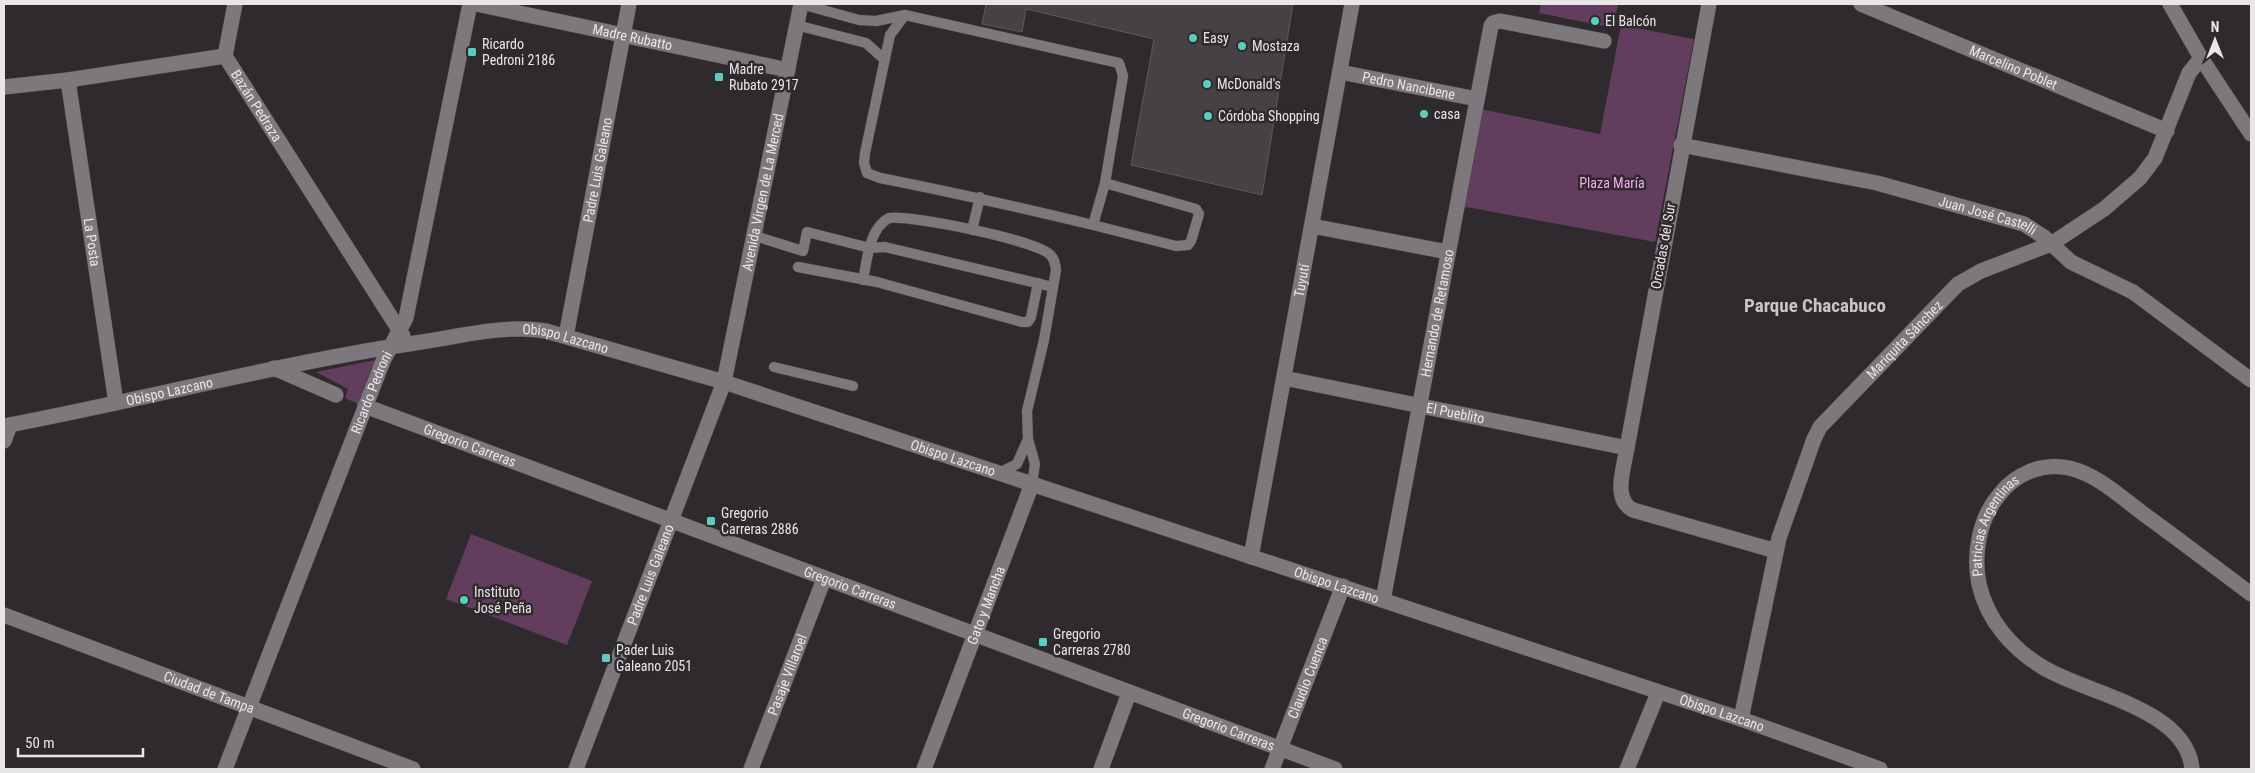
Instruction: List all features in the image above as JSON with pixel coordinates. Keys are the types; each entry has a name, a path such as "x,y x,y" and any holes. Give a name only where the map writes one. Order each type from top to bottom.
{"street":[{"path":"225,56 235,4"},
{"name":"Ricardo Pedroni","path":"225,769 388,347 406,318 470,4"},
{"name":"Madre Rubatto","path":"476,4 788,70"},
{"name":"Padre Luis Galeano","path":"566,336 629,4"},
{"name":"Avenida Virgen de La Merced","path":"724,382 801,4"},
{"name":"Tuyutí","path":"1251,557 1352,4"},
{"name":"Orcadas del Sur","path":"1709,4 1681,145 1620,490 1625,506 1633,510 1776,552"},
{"name":"Marcelino Poblet","path":"1861,4 2167,131"},
{"path":"2170,4 2201,58 2251,134"},
{"name":"Hernando de Retamoso","path":"1383,600 1491,26 1500,21 1604,40"},
{"name":"Bazán Pedraza","path":"4,87 68,80 225,56 400,328 406,344"},
{"name":"Mariquita Sánchez","path":"1741,719 1776,552 1814,439 1832,413 1958,284 1982,271 2051,244 2104,209 2140,178 2155,158 2189,73 2201,58"},
{"name":"Pedro Nancibene","path":"1340,72 1477,99"},
{"name":"La Posta","path":"68,80 116,403"},
{"name":"Juan José Castelli","path":"1681,145 1878,183 2024,224 2071,262 2133,292 2251,380"},
{"path":"1312,226 1448,252"},
{"name":"Obispo Lazcano","path":"7,426 274,368 406,344 516,328 566,336 724,382 1741,719 1880,769"},
{"path":"274,368 336,395"},
{"name":"El Pueblito","path":"1284,378 1627,448"},
{"name":"Padre Luis Galeano","path":"576,769 724,382"},
{"name":"Gregorio Carreras","path":"365,406 670,522 976,634 1335,769"},
{"path":"4,441 7,426"},
{"name":"Patricias Argentinas","path":"2192,769 2190,755 2184,743 2170,728 2150,715 2044,668 2022,652 1997,626 1989,614 1979,581 1978,547 1984,518 2003,490 2023,474 2040,468 2069,468 2100,481 2251,594"},
{"name":"Gato y Mancha","path":"924,769 1032,484"},
{"name":"Pasaje Villaroel","path":"751,769 824,579"},
{"name":"Claudio Cuenca","path":"1272,769 1343,586"},
{"name":"Ciudad de Tampa","path":"4,615 412,769"},
{"path":"1101,769 1129,693"},
{"path":"1627,769 1658,693"}],"lane":[{"path":"801,4 859,20 876,21 905,15 1119,63 1123,76 1105,183 1093,225"},
{"path":"905,15 890,35 865,153 864,163 867,173 880,178 980,197 1017,208 1176,246 1188,245 1191,241 1198,214 1196,209 1105,183"},
{"path":"796,25 866,43 885,60"},
{"path":"863,280 876,230 884,220 889,218 936,223 972,230 980,197"},
{"name":"Gato y Mancha","path":"972,230 1013,240 1049,253 1054,260 1056,270 1044,340 1027,411 1028,439 1035,464 1032,484"},
{"path":"755,236 802,250 807,232 870,248 885,247 1053,287"},
{"path":"798,267 863,280 1022,322 1028,322 1031,317 1038,283"},
{"path":"774,367 853,386"},
{"name":"Gato y Mancha","path":"999,473 1017,464 1028,439"}],"green space":[{"name":"El Balcón","path":"1541,4 1618,4 1613,28 1539,13"},
{"name":"Plaza María","path":"1621,25 1694,39 1655,242 1461,206 1476,108 1600,134"},
{"path":"375,360 358,404 345,398 348,389 316,372"},
{"path":"471,534 592,581 567,645 446,599"}],"building":[{"name":"Córdoba Shopping","path":"986,4 1293,4 1262,195 1131,165 1154,39 1026,9 1022,32 982,24"}],"place":[{"name":"El Balcón","path":"1595,21"},
{"name":"Easy","path":"1193,38"},
{"name":"Mostaza","path":"1242,46"},
{"name":"Ricardo Pedroni 2186","path":"472,52"},
{"name":"Madre Rubato 2917","path":"719,77"},
{"name":"McDonald's","path":"1207,84"},
{"name":"casa","path":"1424,114"},
{"name":"Córdoba Shopping","path":"1208,116"},
{"name":"Gregorio Carreras 2886","path":"711,521"},
{"name":"Instituto José Peña","path":"464,600"},
{"name":"Gregorio Carreras 2780","path":"1043,642"},
{"name":"Pader Luis Galeano 2051","path":"606,658"}],"district":[{"name":"Parque Chacabuco","path":"1815,305"}]}
